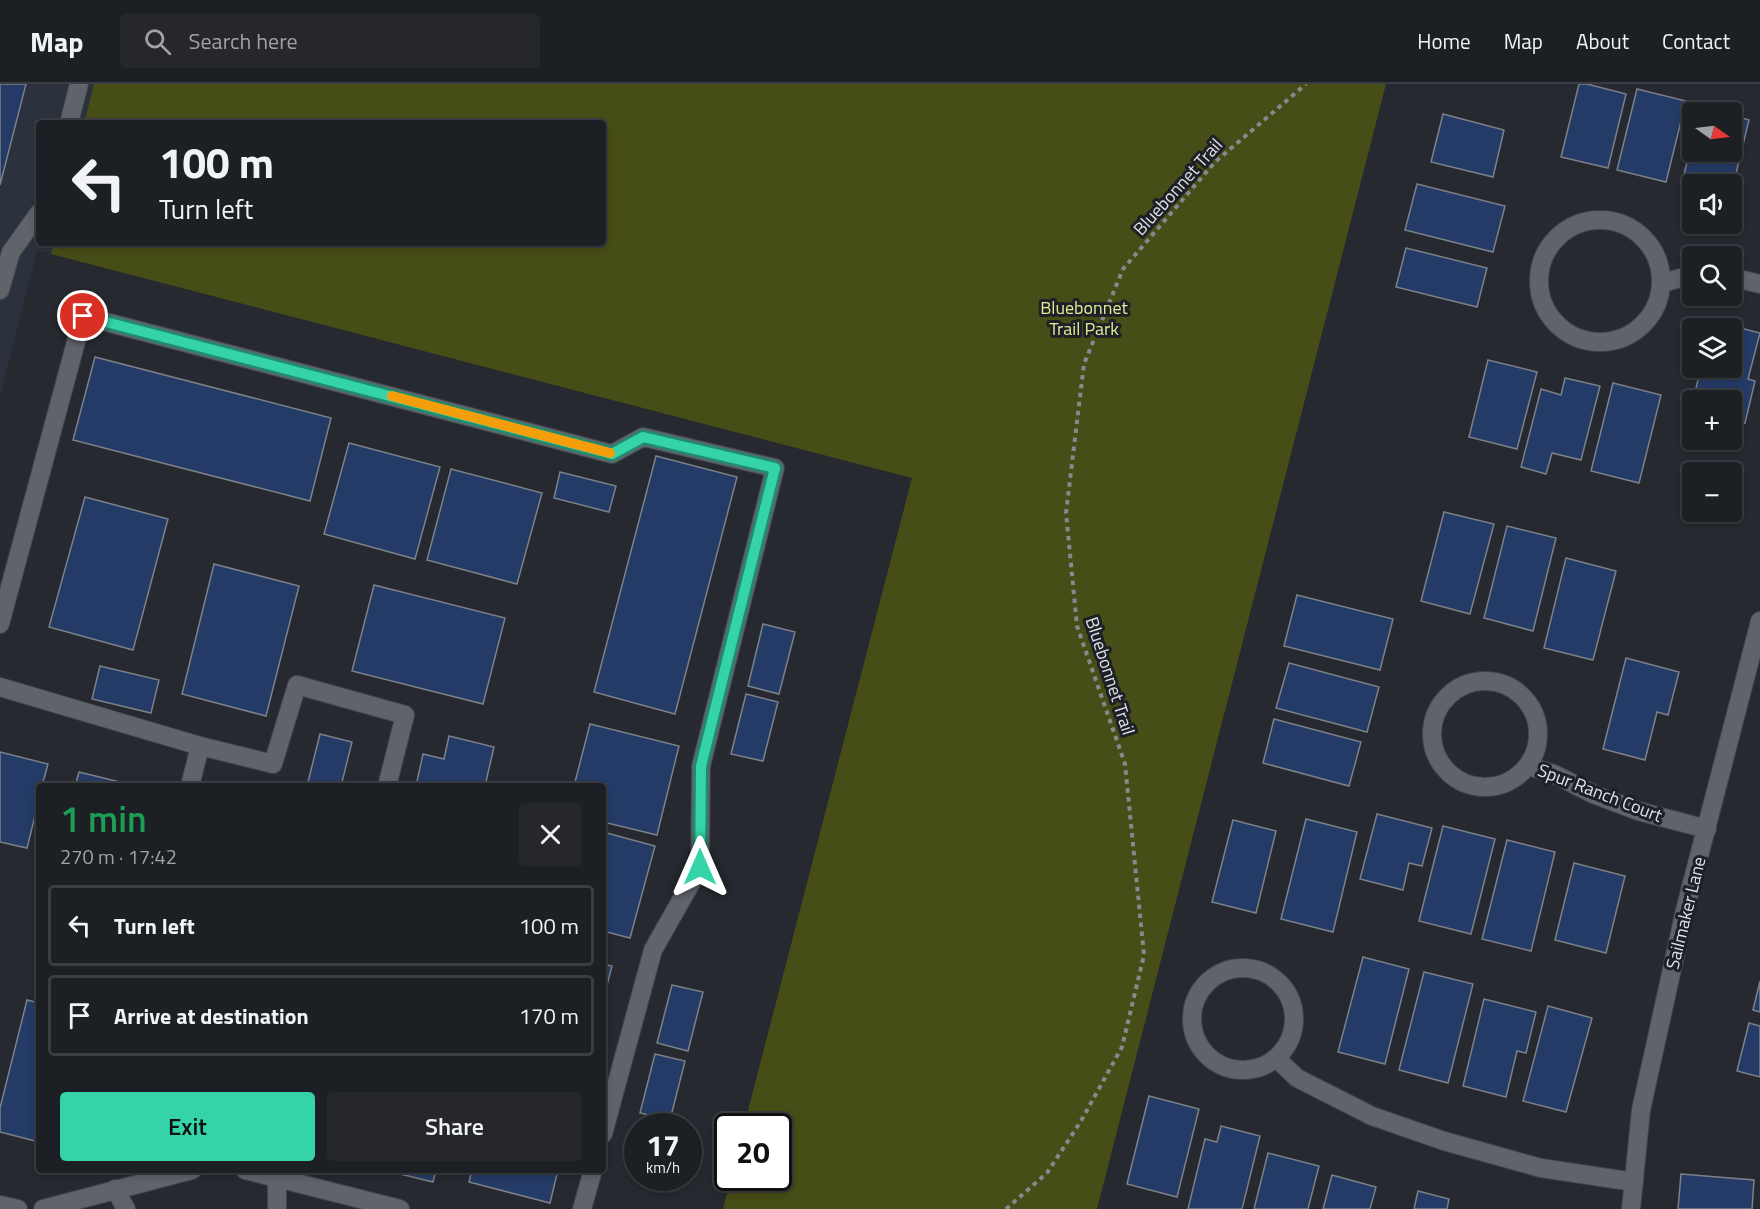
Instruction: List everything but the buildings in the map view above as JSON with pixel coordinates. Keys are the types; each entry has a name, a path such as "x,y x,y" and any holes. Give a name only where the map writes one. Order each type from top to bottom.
{"street":[{"path":"70,120 79,84"},
{"path":"0,290 11,252 36,217"},
{"path":"1597,219 1617,222 1635,230 1650,244 1659,262 1662,283 1658,303 1648,320 1632,334 1614,342 1593,343 1574,337 1557,326 1545,309 1539,290 1540,270 1546,250 1560,235 1577,224 1597,219"},
{"path":"1662,283 1682,278"},
{"path":"1742,280 1760,284"},
{"path":"0,624 83,316 612,454 643,437 775,468 701,766 700,867 653,950 606,1123"},
{"name":"Sailmaker Lane","path":"1631,1209 1641,1110 1685,910 1760,621"},
{"name":"Spur Ranch Court","path":"1476,681 1497,682 1516,690 1530,706 1538,725 1537,747 1528,766 1513,780 1493,788 1472,787 1453,778 1439,763 1431,743 1432,722 1440,703 1456,688 1476,681"},
{"path":"0,687 200,746 273,764 297,685 405,715 388,783"},
{"path":"191,783 200,746"},
{"name":"Spur Ranch Court","path":"1528,766 1554,774 1593,794 1638,812 1707,829"},
{"path":"1245,967 1269,973 1287,990 1295,1014 1293,1030 1291,1039 1276,1059 1254,1070 1229,1069 1207,1057 1194,1036 1192,1011 1201,988 1220,972 1245,967"},
{"path":"1276,1059 1297,1078 1372,1116 1444,1141 1541,1168 1634,1182"},
{"path":"43,1209 180,1173"},
{"path":"257,1173 400,1209"},
{"path":"582,1209 592,1173"},
{"path":"277,1178 277,1209"},
{"path":"115,1190 126,1209"},
{"path":"0,1205 18,1209"}],"path":[{"name":"Bluebonnet Trail","path":"1005,1209 1047,1173 1081,1121 1116,1058 1122,1047 1144,955 1125,764 1077,626 1066,513 1084,364 1123,269 1215,162 1306,84"}],"shaded area":[{"path":"0,84 94,84 85,120 36,120 36,246 52,246 51,254 37,251 0,397"}],"green space":[{"name":"Bluebonnet Trail Park","path":"94,84 1386,84 1097,1209 723,1209 728,1191 792,1191 792,1113 747,1113 912,478 51,254 52,246 606,246 606,120 85,120"}],"slow traffic":[{"path":"392,396 610,453"}],"route":[{"path":"83,316 612,454 643,437 775,468 701,766 700,867"}]}
